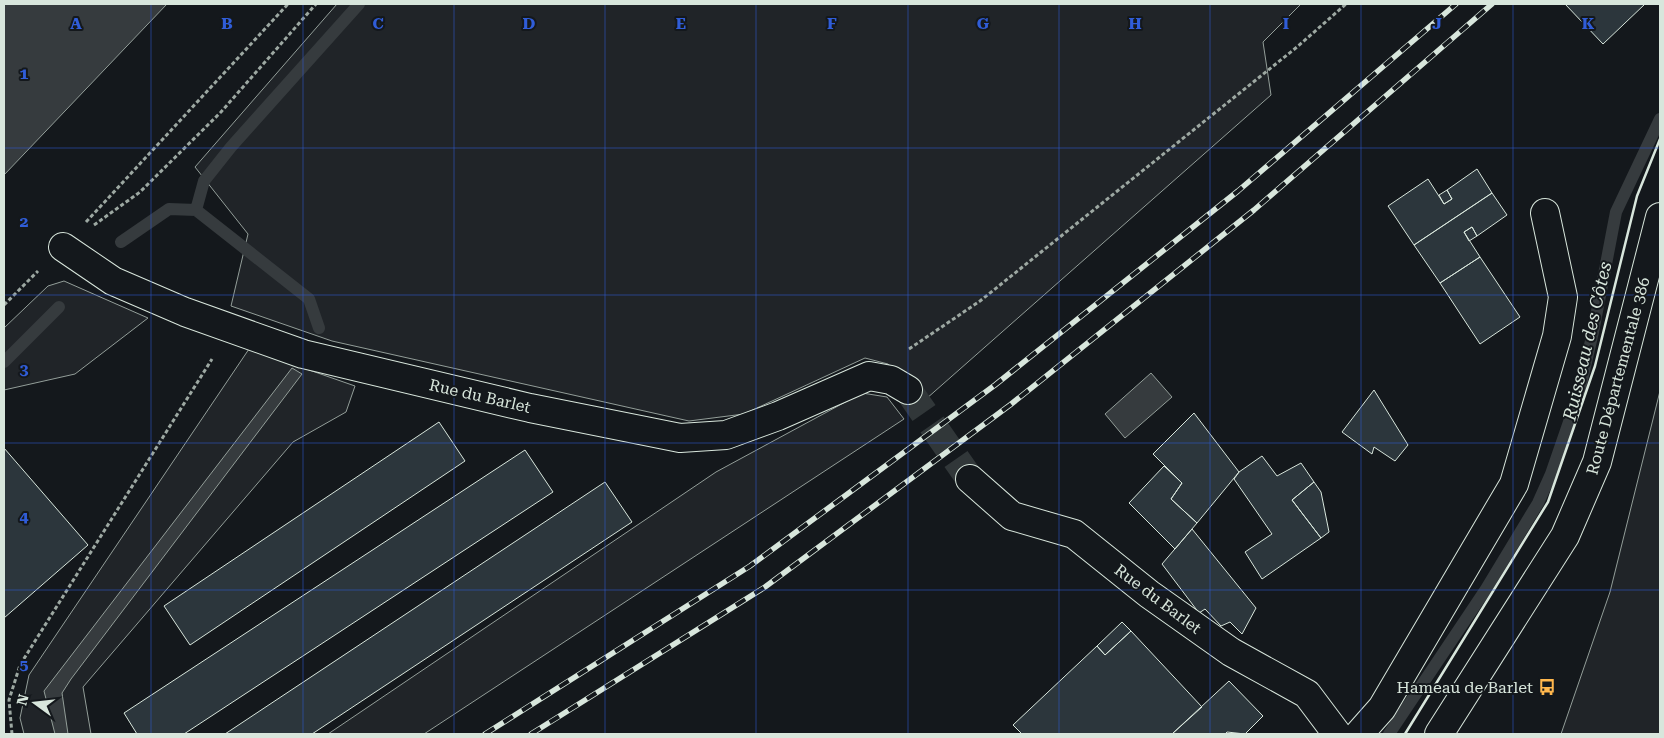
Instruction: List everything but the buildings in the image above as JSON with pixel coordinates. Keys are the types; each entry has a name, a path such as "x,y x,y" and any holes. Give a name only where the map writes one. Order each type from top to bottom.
{"street":[{"path":"1359,734 1382,708 1514,484 1557,336 1563,297 1545,213"},
{"name":"Route Départementale 386","path":"1439,734 1565,536 1590,479 1601,445 1660,217"},
{"name":"Rue du Barlet","path":"63,247 113,281 185,312 303,354 389,376 540,410 680,438 726,435 778,416 869,376"},
{"path":"869,376 891,380 908,390"},
{"name":"Rue du Barlet","path":"970,479 1012,516 1074,534 1149,594 1231,652 1306,694 1337,734"}],"path":[{"path":"4,305 63,247 288,4"},
{"path":"63,247 140,192 221,112 316,4"},
{"path":"869,376 980,301 1297,47 1346,4"},
{"path":"12,734 9,700 20,665 230,328"}],"shaded area":[{"path":"4,4 167,4 4,175"},
{"path":"337,4 1301,4 1263,42 1271,95 926,399 888,364 865,358 744,414 689,421 332,341 231,306 248,234 195,167"},
{"path":"64,281 148,318 75,374 4,390 4,328 48,286"},
{"path":"249,349 355,386 346,412 293,442 83,687 91,734 24,734 20,718 29,675"},
{"path":"292,368 302,374 71,679 62,693 68,734 55,734 44,691"},
{"path":"1151,373 1172,397 1125,438 1105,414"},
{"path":"1660,391 1660,734 1561,734 1610,592"},
{"path":"862,393 887,397 904,419 424,734 328,734 716,472"}],"waterway":[{"path":"196,210 204,181 231,147 359,4"},
{"name":"Ruisseau des Côtes","path":"1389,734 1486,589 1538,503 1551,474 1579,393 1616,212 1660,119"},
{"path":"121,242 169,209 196,210 309,299 319,328"},
{"path":"4,362 59,307"}],"tunnel":[{"path":"908,390 970,479"}],"railway":[{"path":"485,734 750,566 995,385 1238,191 1456,4"},
{"path":"531,734 765,587 1010,405 1254,210 1492,4"}],"wall":[{"path":"1405,734 1548,502 1595,366 1637,196 1660,139"}],"place":[{"name":"Hameau de Barlet","path":"1547,687"}]}
